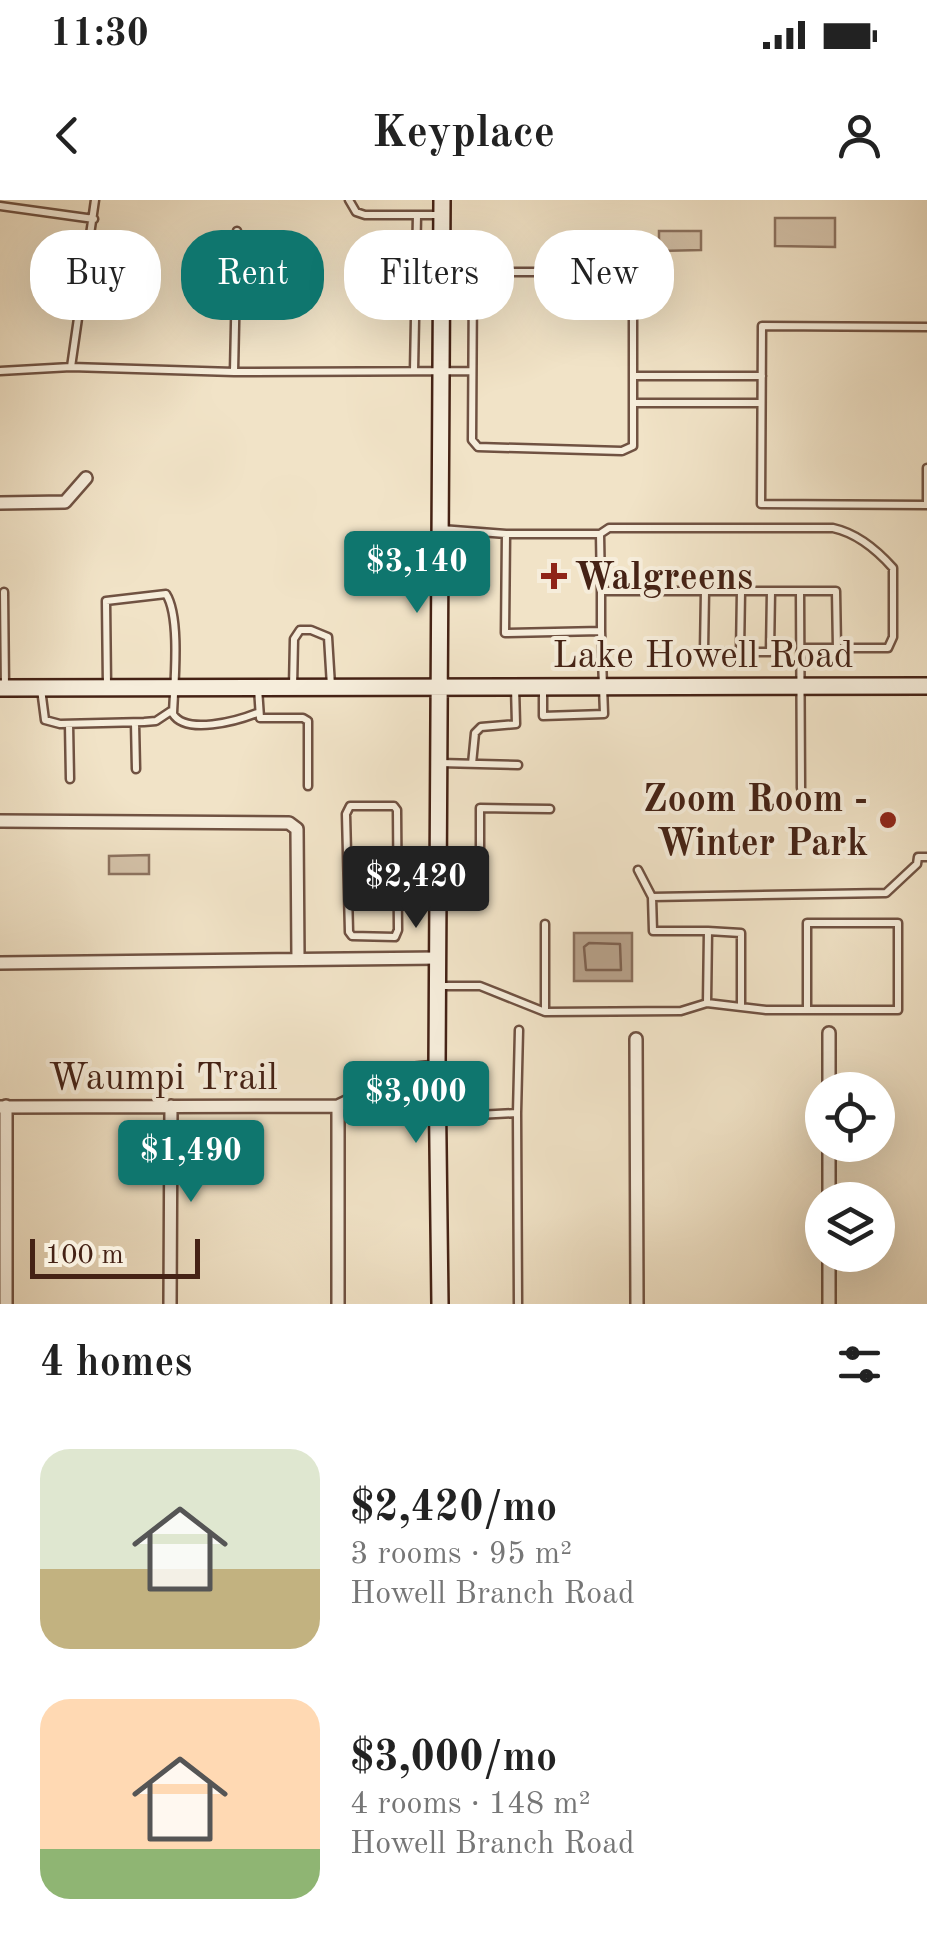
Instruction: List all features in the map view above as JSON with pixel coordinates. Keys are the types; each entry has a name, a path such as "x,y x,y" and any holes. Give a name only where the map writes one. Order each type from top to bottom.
{"main road":[{"path":"440,1304 437,1067 442,208"},
{"name":"Lake Howell Road","path":"3,688 174,679 258,687 927,686"}],"street":[{"path":"0,503 65,502 86,478"},
{"path":"0,821 290,823 297,829 298,959"},
{"path":"0,964 439,958"},
{"path":"829,1034 829,1072"},
{"path":"636,1038 637,1304"},
{"name":"Waumpi Trail","path":"3,1106 338,1106 415,1069 437,1067"},
{"path":"3,1106 6,1304"},
{"path":"170,1304 171,1106"},
{"path":"338,1106 338,1304"},
{"path":"829,1272 829,1304"}],"lane":[{"path":"92,230 95,200"},
{"path":"349,200 351,207 365,215 418,215 442,208"},
{"path":"0,206 94,219"},
{"path":"414,371 418,215"},
{"path":"482,272 627,272 634,280 633,376 633,446 622,451 478,447 472,440 473,278 482,272"},
{"path":"71,366 78,320"},
{"path":"234,372 235,320"},
{"path":"927,328 762,326 761,504 927,505 927,468"},
{"path":"0,371 71,366 234,372 472,370"},
{"path":"633,376 762,376"},
{"path":"633,402 762,402"},
{"path":"440,529 506,534 600,534 609,528 846,531 881,554 893,568 892,637 888,648 801,648"},
{"path":"506,534 505,633 601,631"},
{"path":"543,688 542,716 604,714 600,534"},
{"path":"800,590 801,788"},
{"path":"601,591 836,591 837,648"},
{"path":"705,591 704,652 770,652 770,591"},
{"path":"740,591 740,652"},
{"path":"3,688 4,592"},
{"path":"107,681 106,601 166,594 173,618 176,720 184,724 235,722 257,713"},
{"path":"294,687 294,638 300,630 311,630 328,637 330,687"},
{"path":"258,687 260,718 303,718 308,722 308,786"},
{"path":"41,688 40,705 45,720 69,724 156,721 168,716 173,707"},
{"path":"472,764 475,732 481,727 516,724 515,688"},
{"path":"136,723 136,768"},
{"path":"69,724 70,779"},
{"path":"438,763 518,765"},
{"path":"350,806 394,806 398,930 395,936 352,936 348,876 346,814 350,806"},
{"path":"480,883 480,808 550,809"},
{"path":"652,896 886,893 917,864 918,857 927,856"},
{"path":"638,870 652,896 653,931 741,933 741,1005"},
{"path":"348,876 439,874"},
{"path":"438,986 480,986 545,1012 681,1011 707,1003 766,1010 807,1010 898,1010 898,923 806,923 807,1010"},
{"path":"545,924 545,1012"},
{"path":"707,1003 708,931"},
{"path":"518,1304 520,1030"},
{"path":"438,1117 518,1113"}],"shaded area":[{"path":"775,218 835,218 835,247 775,246"},
{"path":"674,231 701,231 701,250 674,251"},
{"path":"149,855 149,874 109,874 109,856"}],"water":[{"path":"574,933 632,933 632,981 574,981"}],"place":[{"name":"Walgreens","path":"554,576"},
{"name":"Zoom Room - Winter Park","path":"888,820"}]}
